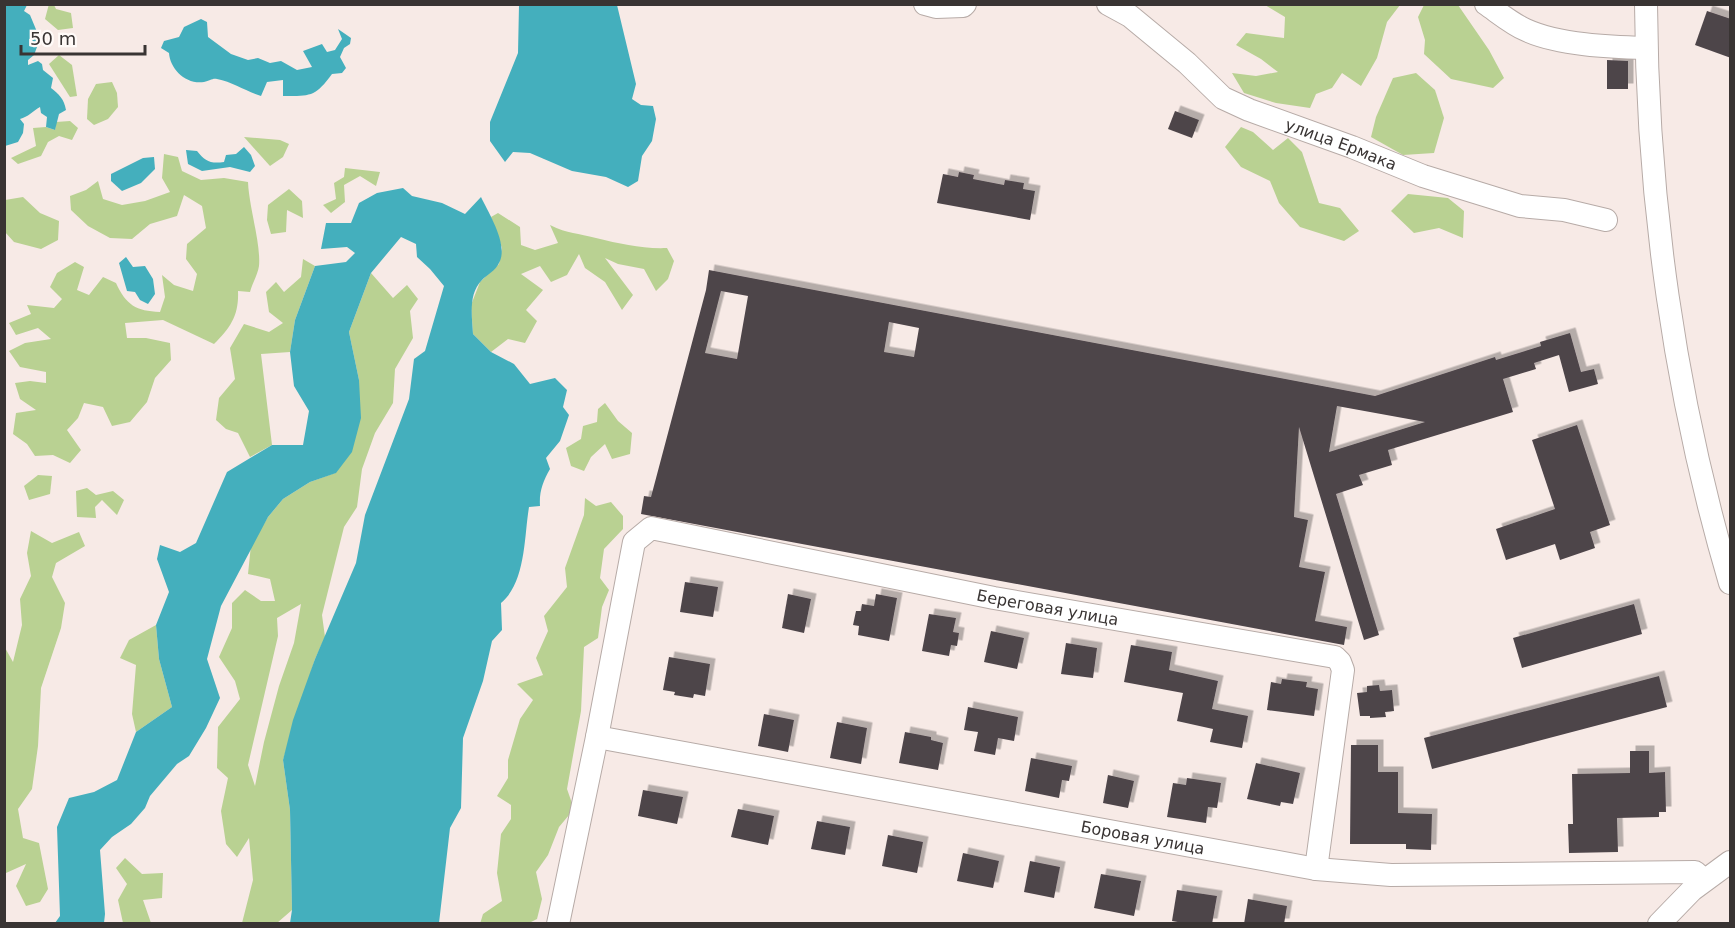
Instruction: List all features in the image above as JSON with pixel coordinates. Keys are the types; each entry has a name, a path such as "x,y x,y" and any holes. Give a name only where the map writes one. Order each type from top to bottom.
{"street":[{"path":"925,4 936,7 965,4"},
{"name":"улица Ермака","path":"1108,4 1130,16 1223,98 1249,110 1353,147 1423,176 1520,206 1564,210 1606,220"},
{"path":"1486,4 1526,30 1554,38 1598,47 1646,48"},
{"path":"1646,4 1646,48 1655,178 1674,338 1702,474 1731,584"},
{"name":"Береговая улица","path":"597,737 634,542 651,528 994,598 1335,657 1343,670 1316,868"},
{"path":"558,924 597,737"},
{"name":"Боровая улица","path":"597,737 1316,868 1401,875 1700,876"},
{"path":"1659,924 1700,876 1731,862"}],"green space":[{"path":"49,4 54,5 56,9 71,13 73,28 58,30 45,19"},
{"path":"1265,5 1400,5 1387,22 1377,58 1361,86 1342,73 1332,88 1316,94 1310,108 1276,103 1244,93 1232,73 1256,76 1278,72 1236,45 1246,33 1284,38 1285,17"},
{"path":"1424,5 1458,5 1489,50 1504,78 1493,88 1451,79 1424,54 1425,40 1418,17"},
{"path":"59,55 72,65 77,96 70,97 49,64"},
{"path":"1416,73 1435,90 1444,118 1434,153 1403,155 1371,137 1376,117 1393,78"},
{"path":"112,82 117,93 118,107 108,119 94,125 87,119 88,99 96,84"},
{"path":"70,121 78,128 72,140 59,136 48,142 41,156 18,164 11,158 36,146 33,128 46,127 55,130 56,122"},
{"path":"1241,127 1253,132 1273,150 1288,138 1302,152 1319,203 1340,208 1359,231 1344,241 1300,227 1279,203 1270,181 1241,167 1225,147"},
{"path":"244,137 280,140 289,144 283,157 270,166"},
{"path":"164,154 178,157 182,171 201,180 224,178 248,182 259,257 258,269 250,292 238,291 233,320 214,344 163,320 125,323 127,338 146,338 170,343 171,360 155,378 147,402 130,422 112,426 103,407 84,403 78,418 67,430 81,450 70,463 53,455 35,456 27,444 13,434 16,413 36,410 20,399 15,383 30,381 46,383 46,372 20,367 9,351 25,343 51,339 38,328 16,335 9,323 31,314 27,305 54,308 62,299 50,287 57,273 75,262 84,267 77,290 89,295 103,277 116,283 128,302 144,310 160,312 165,297 162,275 174,285 193,291 197,274 186,259 187,244 206,228 202,206 184,195 177,216 150,224 132,239 110,238 88,226 71,210 70,196 86,190 98,181 103,199 122,205 145,201 170,192 162,178"},
{"path":"345,168 380,172 376,186 360,176 344,185 345,202 331,213 323,205 336,199 334,183 344,177"},
{"path":"289,189 302,201 303,218 287,210 286,232 271,234 267,220 268,205"},
{"path":"1408,194 1448,198 1464,211 1463,238 1439,228 1414,233 1391,211"},
{"path":"23,197 40,213 59,221 58,240 41,249 14,242 5,232 5,200"},
{"path":"498,213 520,227 521,245 535,250 558,243 550,225 568,232 623,244 667,248 674,261 668,279 656,291 644,269 618,264 605,258 633,295 622,310 605,282 585,268 579,254 567,275 551,282 540,266 521,274 543,290 526,310 537,321 525,343 508,339 491,352 473,334 471,305 480,282 499,264 502,248 491,217"},
{"path":"303,259 315,266 295,320 290,352 261,354 272,445 250,457 238,433 226,429 216,420 219,398 235,379 230,348 244,324 269,332 283,323 269,312 266,292 276,282 284,292 301,277"},
{"path":"371,273 393,298 407,285 418,299 410,311 413,338 395,369 393,403 375,433 362,469 357,507 344,527 322,615 325,637 315,659 283,760 290,810 292,910 277,923 242,923 253,880 249,838 237,857 226,844 221,811 228,778 217,768 218,727 240,699 235,681 219,657 232,628 232,603 245,590 261,601 275,601 270,579 248,574 251,545 268,517 283,499 310,482 335,473 359,380 349,332","holes":["301,604 294,643 279,686 255,786 248,765 278,636 277,618"]},
{"path":"605,403 618,421 632,433 630,454 612,459 605,444 591,457 584,471 571,466 566,448 581,439 583,426 597,422 598,409"},
{"path":"38,475 52,476 50,494 29,500 24,486"},
{"path":"87,488 96,495 113,491 124,500 117,515 102,500 95,507 96,518 77,517 76,491"},
{"path":"585,498 596,506 611,502 623,516 623,529 604,549 600,578 609,590 602,607 598,638 584,647 581,711 567,789 574,809 559,827 548,855 536,872 542,899 537,919 529,923 480,924 483,914 502,901 497,873 501,834 511,819 511,805 497,796 508,778 508,760 520,719 533,700 517,684 543,675 536,658 548,631 544,616 567,587 565,568 584,515"},
{"path":"31,531 52,543 79,532 85,546 56,563 52,577 65,603 61,628 41,688 38,746 32,789 18,809 23,838 39,843 48,889 40,902 26,906 16,886 26,864 6,873 5,881 4,646 13,662 22,625 20,599 31,576 27,553"},
{"path":"156,625 159,659 172,707 136,732 132,714 136,665 120,658 129,640"},
{"path":"125,858 142,874 163,873 162,898 143,900 151,923 123,923 118,900 127,884 116,868"}],"water":[{"path":"4,5 27,5 24,11 30,15 40,39 34,55 28,60 28,65 38,61 42,64 43,70 53,78 51,88 61,97 66,110 59,114 55,130 46,127 47,117 41,113 40,107 20,119 24,124 23,133 18,142 5,146"},
{"path":"519,5 617,5 636,84 632,99 641,105 653,106 656,119 652,141 642,156 638,181 628,187 606,177 572,171 530,153 513,152 505,162 490,141 490,122 518,53"},
{"path":"201,19 207,22 208,37 231,54 248,60 258,58 270,63 281,61 297,70 312,67 303,51 322,44 327,52 335,50 342,39 338,29 351,38 350,44 344,48 340,57 346,68 342,73 332,74 312,94 300,96 283,96 283,80 267,82 261,96 217,79 204,82 191,81 180,75 172,65 169,53 161,48 164,41 179,37 184,27"},
{"path":"244,147 251,155 255,166 250,172 230,167 202,171 188,164 186,150 197,151 208,161 219,163 224,162 226,155 236,154"},
{"path":"154,157 155,169 141,183 122,191 111,181 111,174 143,158"},
{"path":"403,188 412,196 442,203 465,214 481,197 497,230 502,247 498,266 482,280 473,298 473,334 491,352 514,364 530,384 555,378 567,390 563,407 569,415 560,441 546,458 550,469 542,487 540,506 529,507 520,571 509,594 501,603 502,630 492,641 483,681 463,738 461,808 450,828 439,923 290,923 292,910 290,810 283,760 293,720 315,659 356,563 365,515 409,399 414,359 425,351 444,286 417,257 416,244 401,237 371,273 349,332 359,380 361,418 352,452 336,473 310,482 283,499 268,517 221,606 207,659 220,698 189,756 177,764 150,796 145,808 131,824 112,837 100,850 104,923 55,923 60,916 57,827 69,798 94,792 117,780 136,732 172,707 159,659 156,625 169,592 157,559 160,545 180,552 196,543 227,472 272,445 303,445 309,411 294,386 290,352 295,320 315,266 346,262 355,253 347,247 321,249 326,223 351,223 359,203 377,193"},
{"path":"126,257 133,267 145,266 153,279 155,294 148,304 140,300 135,292 127,291 119,263"}],"building":[{"path":"1707,11 1731,19 1731,58 1695,45"},
{"path":"1607,60 1628,61 1628,89 1607,89"},
{"path":"1175,111 1199,120 1192,138 1168,129"},
{"path":"959,172 974,175 973,179 1004,185 1005,180 1024,183 1023,189 1035,191 1030,220 937,203 943,174 958,177"},
{"path":"709,270 1375,396 1495,357 1496,360 1541,346 1540,342 1570,333 1581,372 1594,369 1598,384 1569,392 1559,355 1534,363 1536,369 1503,379 1513,412 1388,450 1392,465 1359,475 1363,485 1336,494 1379,635 1364,640 1299,427 1294,517 1308,520 1299,567 1325,572 1315,621 1347,627 1344,645 641,514 644,496 651,497 706,290","holes":["721,291 748,296 737,359 705,353","889,322 919,328 914,357 884,352","1337,406 1425,422 1329,452"]},
{"path":"1577,425 1610,525 1590,532 1595,548 1560,560 1555,544 1506,560 1496,529 1555,509 1532,440"},
{"path":"685,582 718,587 713,617 680,612"},
{"path":"788,594 811,599 804,633 782,628"},
{"path":"876,594 897,598 889,641 858,635 859,626 853,625 856,611 861,611 862,604 874,606"},
{"path":"1634,604 1642,634 1522,668 1513,638"},
{"path":"929,614 956,618 953,632 959,633 957,646 951,645 949,656 922,651"},
{"path":"991,631 1024,638 1017,669 984,662"},
{"path":"1066,643 1097,648 1093,678 1061,674"},
{"path":"1131,645 1172,652 1169,670 1218,681 1212,709 1248,716 1242,748 1210,742 1213,729 1177,721 1183,693 1124,682"},
{"path":"669,657 710,664 705,696 694,694 693,698 674,695 675,692 663,690"},
{"path":"1659,676 1667,707 1432,769 1424,738"},
{"path":"1282,679 1307,682 1306,687 1318,689 1314,716 1267,710 1271,682 1281,684"},
{"path":"1379,685 1380,691 1392,690 1394,711 1385,712 1386,717 1360,716 1357,693 1367,692 1367,686"},
{"path":"968,707 1018,717 1014,741 998,738 995,755 974,751 978,732 964,730"},
{"path":"764,714 794,720 788,752 758,746"},
{"path":"837,722 867,728 861,764 830,758"},
{"path":"905,732 931,737 931,740 943,743 938,770 899,763"},
{"path":"1351,745 1378,745 1378,772 1398,772 1398,813 1432,814 1431,850 1406,849 1406,844 1350,844"},
{"path":"1630,751 1649,751 1649,773 1665,772 1666,812 1659,812 1659,817 1617,818 1618,852 1569,853 1568,824 1573,824 1572,774 1630,773"},
{"path":"1031,758 1072,766 1069,781 1062,780 1059,798 1025,791"},
{"path":"1256,763 1300,773 1293,804 1281,802 1280,806 1247,799"},
{"path":"1108,775 1134,781 1128,808 1103,803"},
{"path":"1187,778 1221,783 1217,808 1208,807 1206,823 1167,817 1173,783 1186,785"},
{"path":"643,790 683,797 677,824 638,816"},
{"path":"738,809 774,816 768,845 731,837"},
{"path":"817,821 850,827 845,855 811,849"},
{"path":"888,835 923,842 917,873 882,866"},
{"path":"963,853 999,861 993,888 957,881"},
{"path":"1030,861 1060,867 1054,898 1024,892"},
{"path":"1101,874 1141,881 1134,916 1094,908"},
{"path":"1177,890 1217,896 1212,924 1172,921"},
{"path":"1248,899 1287,906 1284,924 1244,924"}]}
